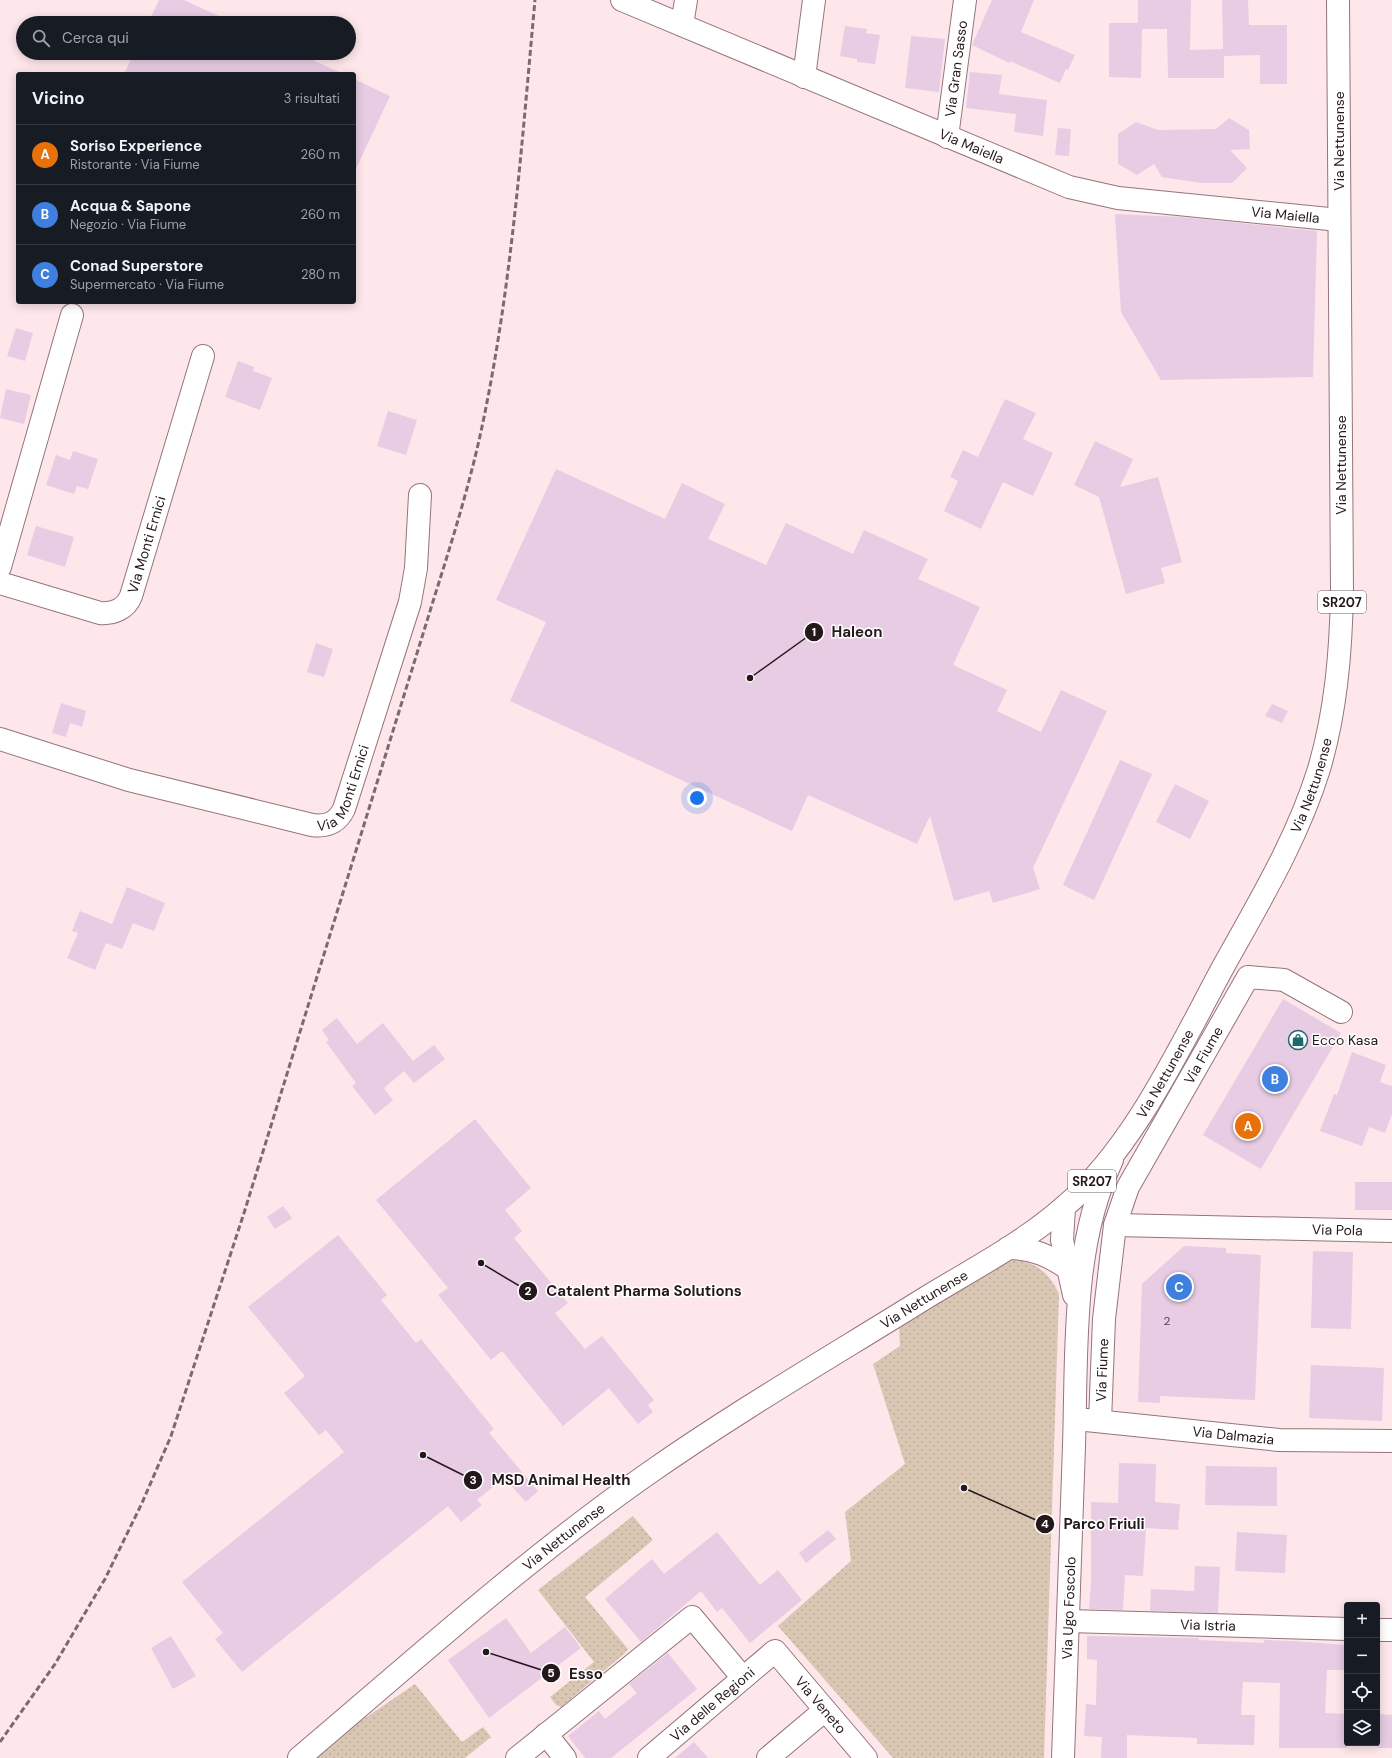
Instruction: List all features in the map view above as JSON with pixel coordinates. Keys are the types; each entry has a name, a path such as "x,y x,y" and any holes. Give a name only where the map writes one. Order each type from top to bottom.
{"street":[{"name":"Via Maiella","path":"622,0 1055,183 1095,194 1118,198 1339,220"},
{"path":"682,25 686,0"},
{"path":"804,76 814,0"},
{"name":"Via Gran Sasso","path":"947,137 965,0"},
{"name":"Via Nettunense","path":"299,1758 534,1559 611,1500 759,1401 1008,1248 1064,1208 1091,1182 1137,1122 1178,1052 1291,840 1313,787 1328,732 1337,682 1342,618 1338,0"},
{"path":"0,567 72,315"},
{"name":"Via Monti Ernici","path":"0,583 100,613 115,612 126,605 131,596 202,356"},
{"name":"Via Monti Ernici","path":"0,739 97,771 176,793 312,825 322,826 331,824 339,818 344,809 407,613 415,574 420,496"},
{"name":"Via Fiume","path":"1100,1421 1104,1319 1115,1225 1128,1187 1248,977 1284,980 1341,1012"},
{"name":"Via Ugo Foscolo","path":"1063,1758 1080,1264 1100,1185 1116,1151"},
{"name":"Via Ugo Foscolo","path":"1064,1208 1062,1240 1080,1264"},
{"name":"Via Pola","path":"1115,1225 1392,1231"},
{"path":"1008,1248 1037,1251 1053,1259 1109,1271"},
{"name":"Via Dalmazia","path":"1075,1420 1100,1421 1279,1440 1392,1441"},
{"path":"517,1758 692,1618 743,1678"},
{"name":"Via Istria","path":"1068,1621 1344,1629"},
{"path":"1380,1630 1392,1630"},
{"name":"Via delle Regioni","path":"648,1758 775,1651"},
{"name":"Via Veneto","path":"775,1651 866,1758"},
{"path":"768,1758 825,1710"},
{"path":"546,1734 565,1758"}],"shaded area":[{"path":"1014,1260 1036,1266 1047,1275 1059,1294 1044,1758 893,1758 778,1626 851,1561 845,1512 905,1464 873,1364 900,1346 899,1328 1007,1262"},
{"path":"633,1516 653,1540 585,1597 628,1649 561,1707 556,1705 550,1697 594,1662 538,1590"},
{"path":"415,1684 462,1742 483,1727 491,1737 465,1758 317,1758 352,1727"}],"building":[{"path":"159,0 184,0 219,16 151,16"},
{"path":"992,0 1034,0 1021,32 1075,55 1068,70 1066,69 1060,83 1010,61 1009,63 972,45"},
{"path":"1138,0 1191,0 1190,50 1223,49 1222,0 1248,0 1249,25 1287,25 1287,84 1260,84 1260,55 1224,56 1224,78 1168,78 1167,29 1142,29 1141,78 1109,77 1109,23 1138,23"},
{"path":"845,26 867,29 866,33 880,35 875,64 857,62 857,59 840,56"},
{"path":"911,36 945,39 939,92 905,88"},
{"path":"131,60 313,60 339,72 125,72"},
{"path":"970,72 1002,75 999,94 1047,100 1043,136 1014,132 1016,114 966,108"},
{"path":"356,80 390,96 356,169"},
{"path":"1229,118 1249,130 1250,149 1230,150 1247,168 1232,183 1201,183 1162,177 1154,164 1137,175 1118,164 1118,134 1136,122 1158,130 1216,129"},
{"path":"1058,128 1071,129 1069,156 1055,155"},
{"path":"1115,214 1182,217 1317,231 1313,377 1161,380 1121,312"},
{"path":"16,328 33,333 25,361 7,356"},
{"path":"238,361 254,367 253,371 272,378 260,410 225,397"},
{"path":"6,389 31,395 24,424 0,418"},
{"path":"1005,399 1036,413 1023,439 1053,453 1033,496 1003,482 981,529 944,511 958,481 950,477 963,450 978,457"},
{"path":"388,411 417,420 406,455 377,446"},
{"path":"1095,441 1133,459 1120,487 1158,477 1182,562 1161,568 1165,583 1126,594 1099,497 1074,485"},
{"path":"73,451 98,459 88,489 77,486 74,494 46,485 56,455 70,460"},
{"path":"556,469 665,519 682,483 725,504 708,539 766,565 786,523 853,554 864,530 928,559 918,579 980,607 953,665 1007,690 997,711 1041,732 1061,690 1107,711 1033,868 1040,889 993,903 989,891 954,901 930,816 917,844 808,795 792,831 510,701 546,622 496,600"},
{"path":"36,526 74,537 65,567 27,555"},
{"path":"316,643 333,649 324,677 307,672"},
{"path":"61,703 86,711 82,727 70,723 66,737 52,733"},
{"path":"1272,704 1288,711 1282,723 1265,716"},
{"path":"1120,760 1152,774 1094,900 1063,885"},
{"path":"1175,784 1209,801 1190,839 1156,822"},
{"path":"127,887 165,903 154,931 133,923 122,949 106,943 95,970 67,958 78,933 72,931 80,911 112,924"},
{"path":"1283,999 1341,1033 1261,1169 1203,1135"},
{"path":"337,1018 357,1044 383,1023 413,1061 434,1045 445,1059 414,1083 404,1071 384,1088 393,1100 375,1115 352,1086 356,1083 326,1042 329,1040 322,1030"},
{"path":"1352,1052 1386,1065 1380,1082 1392,1086 1392,1114 1385,1133 1369,1127 1362,1146 1320,1131 1334,1094 1337,1095"},
{"path":"475,1119 531,1188 505,1210 522,1231 514,1238 568,1303 555,1313 585,1349 602,1336 654,1400 648,1405 653,1412 638,1424 609,1388 563,1426 502,1351 491,1360 438,1295 448,1288 376,1200"},
{"path":"1355,1182 1392,1182 1392,1210 1355,1210"},
{"path":"283,1206 292,1218 275,1229 267,1217"},
{"path":"338,1235 387,1295 381,1300 416,1343 421,1339 494,1429 489,1433 538,1491 526,1502 504,1478 477,1500 482,1505 461,1522 448,1506 242,1672 215,1639 223,1633 182,1582 344,1452 326,1430 319,1435 284,1393 305,1376 248,1307"},
{"path":"1184,1246 1226,1248 1226,1253 1261,1255 1255,1400 1160,1396 1160,1403 1138,1402 1142,1284"},
{"path":"1313,1251 1353,1252 1351,1329 1311,1328"},
{"path":"1311,1365 1384,1368 1382,1421 1309,1418"},
{"path":"1119,1463 1156,1464 1155,1502 1180,1504 1178,1530 1146,1528 1143,1576 1125,1575 1123,1610 1089,1609 1091,1583 1091,1502 1118,1503"},
{"path":"1206,1466 1277,1467 1277,1506 1205,1505"},
{"path":"828,1530 836,1539 806,1563 799,1553"},
{"path":"717,1532 760,1585 778,1570 802,1600 750,1643 722,1608 717,1612 701,1591 641,1642 605,1599 652,1559 664,1574"},
{"path":"1237,1532 1287,1535 1285,1573 1235,1571"},
{"path":"1195,1566 1220,1567 1218,1613 1150,1611 1151,1589 1194,1591"},
{"path":"506,1618 531,1653 565,1627 581,1648 489,1718 448,1660"},
{"path":"171,1636 196,1676 173,1689 151,1648"},
{"path":"1087,1636 1199,1638 1199,1640 1264,1643 1264,1640 1344,1645 1344,1670 1327,1670 1325,1713 1344,1714 1344,1746 1347,1746 1347,1748 1279,1748 1280,1683 1243,1682 1241,1715 1255,1715 1254,1745 1197,1744 1197,1738 1127,1735 1127,1758 1101,1758 1102,1737 1084,1736 1086,1704 1096,1705 1097,1660 1087,1659"},
{"path":"668,1653 697,1689 611,1758 585,1758 568,1736 599,1711 605,1719 637,1693 629,1684"},
{"path":"1380,1714 1392,1715 1392,1748 1377,1748 1377,1746 1380,1746"},
{"path":"694,1742 708,1758 675,1758"}],"railway":[{"path":"0,1742 55,1664 105,1579 142,1503 171,1436 244,1213 448,552 478,444 502,317 515,212 535,0"}],"place":[{"name":"Haleon","path":"750,678"},
{"name":"Ecco Kasa","path":"1298,1040"},
{"name":"Acqua & Sapone","path":"1275,1079"},
{"name":"Soriso Experience","path":"1248,1126"},
{"name":"Catalent Pharma Solutions","path":"481,1263"},
{"name":"Conad Superstore","path":"1179,1287"},
{"name":"MSD Animal Health","path":"423,1455"},
{"name":"Parco Friuli","path":"964,1488"},
{"name":"Esso","path":"486,1652"}]}
